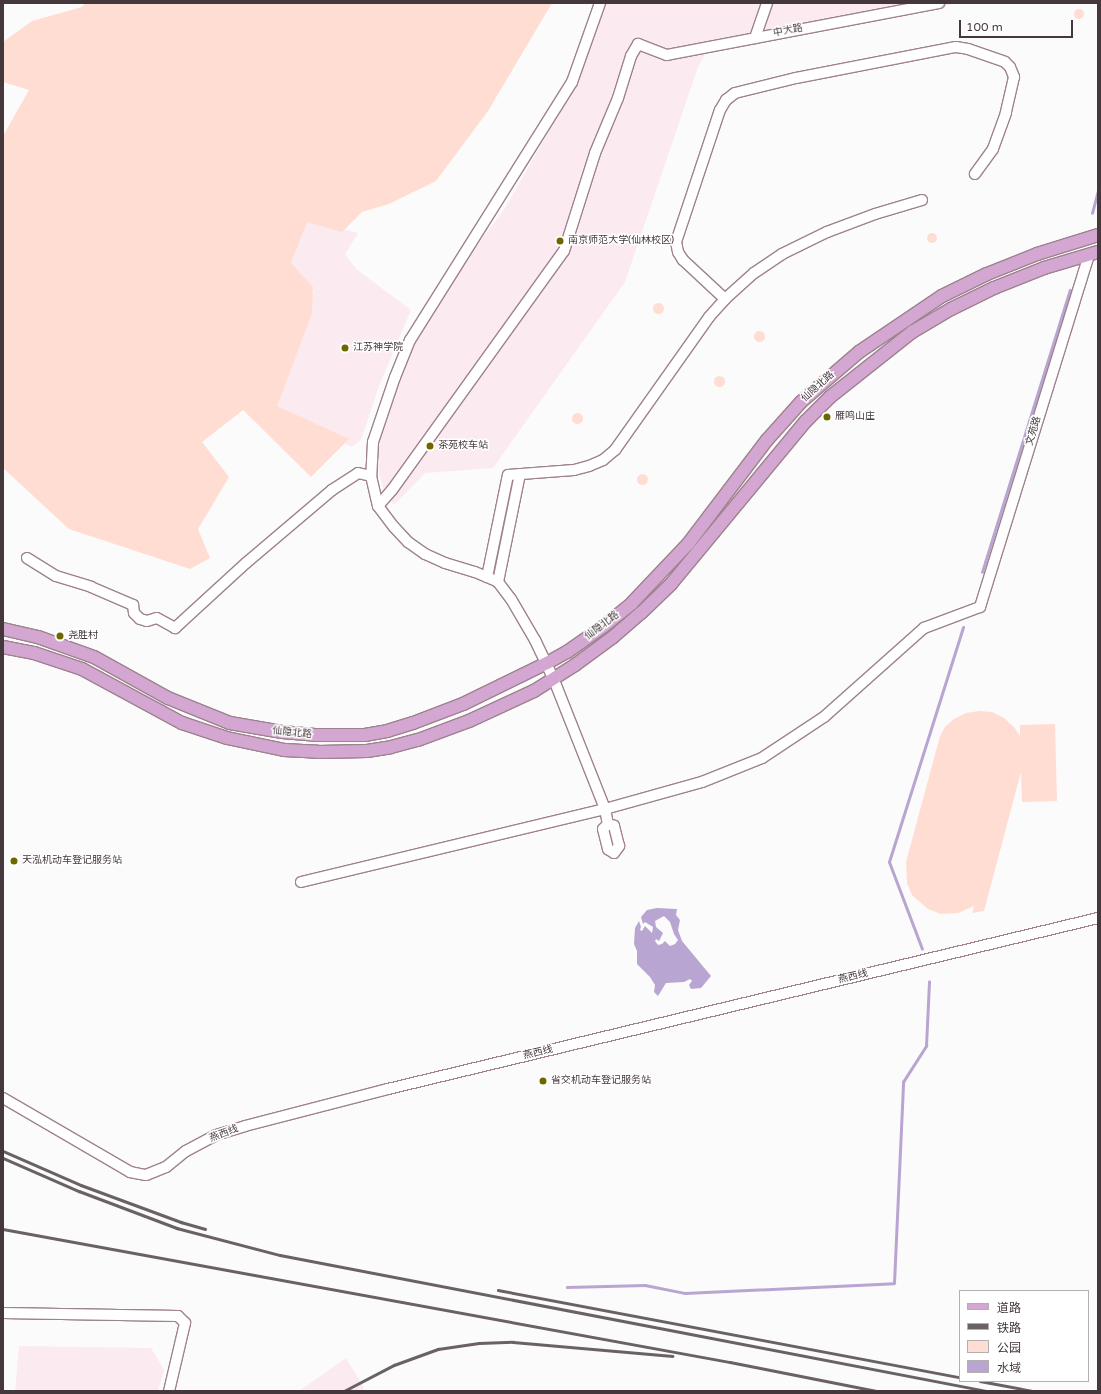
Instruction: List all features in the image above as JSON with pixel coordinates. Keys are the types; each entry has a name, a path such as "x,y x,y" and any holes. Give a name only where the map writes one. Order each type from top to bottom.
{"main road":[{"name":"仙隐北路","path":"3,629 38,637 94,657 149,688 188,707 216,718 253,728 315,735 365,735 387,731 406,725 463,704 547,663 567,652 604,626 632,603 688,544 767,440 806,398 859,352 942,296 988,274 1037,254 1098,235"},
{"name":"仙隐北路","path":"3,647 34,653 82,669 163,713 203,731 258,745 284,750 318,752 367,751 418,740 469,721 554,680 613,637 671,584 806,421 830,397 912,332 951,309 994,288 1044,268 1094,253"}],"street":[{"path":"600,3 572,82 410,340 394,377 373,442 371,476 378,506 403,537 426,554 445,563 498,582 511,599 547,663 605,809 608,824"},
{"path":"755,38 767,3"},
{"name":"中大路","path":"378,506 392,490 564,251 595,153 618,98 631,56 638,44 667,55 939,3"},
{"path":"725,299 683,260 678,252 676,242 720,110 726,100 735,93 796,78 956,47 968,49 1004,62 1010,67 1014,77 1006,113 994,149 976,174"},
{"path":"487,577 508,475 582,469 609,455 623,438 709,316 725,299 754,273 782,254 827,232 875,214 922,200"},
{"name":"文苑路","path":"605,809 702,782 762,758 824,717 924,628 980,607 1094,253"},
{"path":"27,558 56,576 91,587 133,605 134,613 140,619 150,621 157,618 175,628 246,563 332,490 358,473 371,476"},
{"path":"498,582 520,474"},
{"path":"301,882 605,809"},
{"name":"燕西线","path":"3,1098 130,1172 146,1175 166,1167 186,1152 216,1135 245,1126 396,1087 1098,918"},
{"path":"3,1313 178,1316 185,1323 169,1391"}],"shaded area":[{"name":"南京师范大学(仙林校区)","path":"604,3 957,3 705,54 698,67 625,282 493,468 425,473 394,505 383,489 377,453 383,425 413,341 456,274 505,208 576,84"},
{"name":"江苏神学院","path":"305,220 358,233 345,254 356,269 411,310 379,386 361,440 351,447 274,404 314,291 282,271"},
{"path":"19,1346 151,1348 164,1370 158,1391 15,1391"},
{"path":"346,1358 364,1388 362,1391 299,1391"}],"green space":[{"path":"85,3 552,3 488,111 436,181 389,204 362,212 342,232 307,222 291,263 313,287 312,313 277,406 349,439 311,477 243,410 202,442 229,477 198,529 210,558 190,569 69,529 3,468 3,136 29,90 3,82 3,42 32,21 82,7"},
{"path":"1077,9 1081,9 1083,10 1083,18 1077,19 1074,16 1074,12"},
{"path":"930,233 934,233 936,234 936,242 930,243 927,240 927,236"},
{"path":"658,302 662,304 664,308 662,312 658,314 654,312 652,308 654,304"},
{"path":"757,331 761,331 763,332 763,340 757,341 754,338 754,334"},
{"path":"717,376 721,376 723,377 723,385 717,386 714,383 714,379"},
{"path":"577,412 581,414 583,418 581,422 577,424 573,422 571,418 573,414"},
{"path":"640,474 644,474 646,475 646,483 640,484 637,481 637,477"},
{"path":"979,711 992,712 1004,718 1014,727 1020,736 1020,725 1055,724 1057,801 1022,802 1021,772 984,911 972,913 974,906 958,913 941,914 928,909 912,895 907,883 906,862 940,736 945,727 954,719 966,713"}],"water":[{"path":"657,908 677,909 676,915 680,920 678,930 682,941 711,976 701,988 691,989 689,985 692,981 690,979 684,982 666,983 658,996 654,992 655,985 650,977 637,964 637,951 634,944 635,928 639,921 641,927 640,930 642,931 645,926 652,933 653,927 645,922 643,924 641,917 647,910","holes":["664,916 670,922 674,934 678,940 675,944 670,946 665,941 658,945 655,941 656,939 659,941 663,933 656,927 655,921"]}],"waterway":[{"path":"1092,213 1098,191"},
{"path":"982,572 1070,290"},
{"path":"922,949 889,862 963,627"},
{"path":"567,1287 645,1285 685,1293 894,1283 903,1082 926,1046 929,982"}],"railway":[{"path":"3,1151 81,1185 181,1222 205,1229"},
{"path":"3,1158 79,1191 177,1228 280,1255 987,1391"},
{"path":"3,1229 730,1362 876,1391"},
{"path":"498,1290 959,1377"},
{"path":"344,1391 394,1365 438,1349 479,1343 513,1342 672,1356"},
{"path":"985,1382 1033,1391"}],"place":[{"name":"南京师范大学(仙林校区)","path":"560,241"},
{"name":"江苏神学院","path":"345,348"},
{"name":"雁鸣山庄","path":"827,417"},
{"name":"茶苑校车站","path":"430,446"},
{"name":"尧胜村","path":"60,636"},
{"name":"天泓机动车登记服务站","path":"14,861"},
{"name":"省交机动车登记服务站","path":"543,1081"}]}
